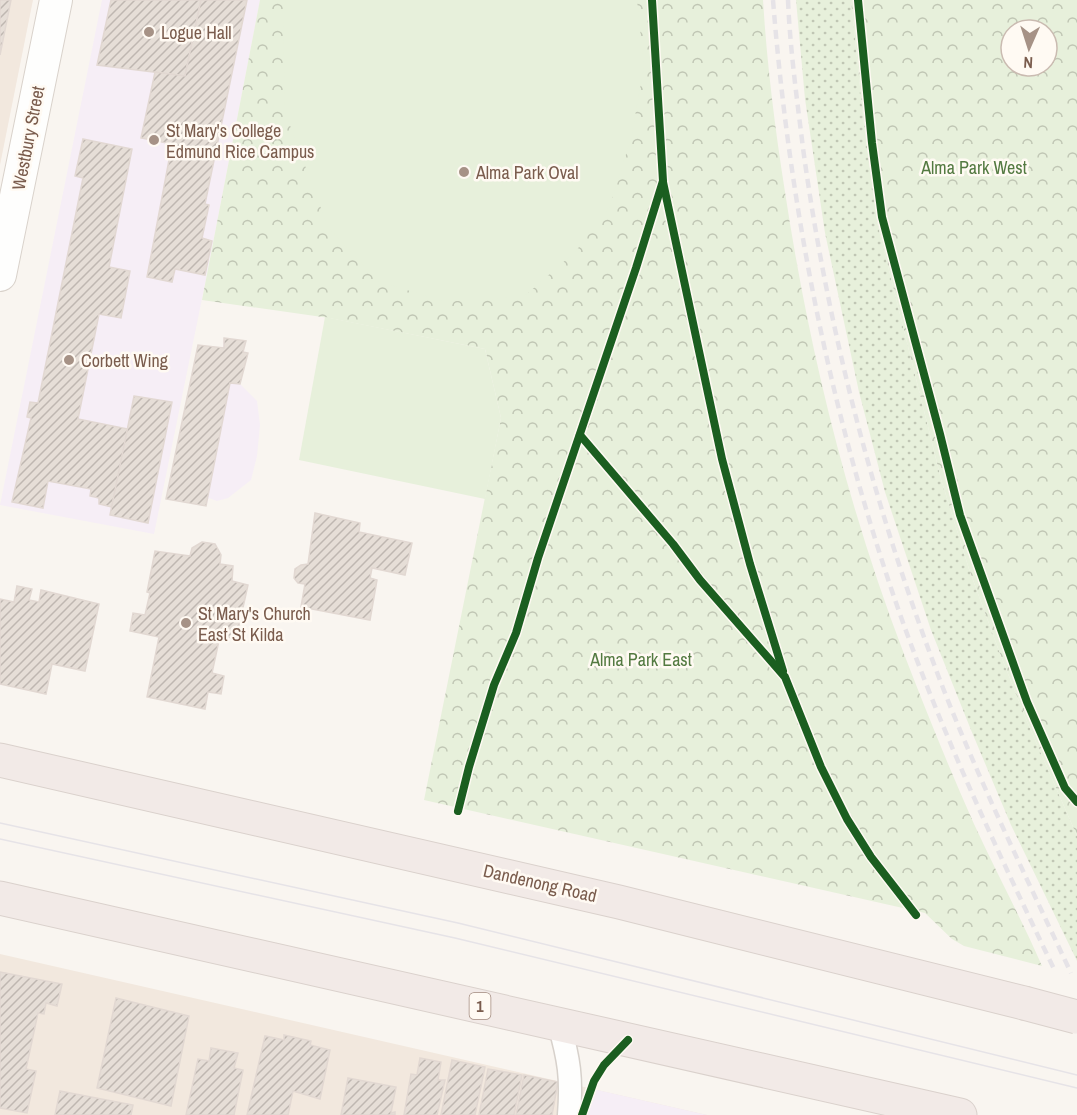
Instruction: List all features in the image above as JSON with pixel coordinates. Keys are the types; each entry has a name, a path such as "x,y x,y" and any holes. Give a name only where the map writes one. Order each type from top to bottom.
{"highway":[{"name":"Dandenong Road","path":"0,760 619,902 1077,1017"},
{"name":"1","path":"0,898 960,1115"}],"street":[{"name":"Westbury Street","path":"0,275 56,0"},
{"path":"559,1024 569,1057 571,1077 569,1115"}],"shaded area":[{"path":"0,0 33,0 0,165"},
{"name":"St Mary's College Edmund Rice Campus","path":"102,0 260,0 154,534 0,505"},
{"path":"224,338 246,341 243,352 248,353 240,384 257,401 260,425 257,456 251,480 228,498 217,501 209,498 206,506 166,499 198,345 223,348"},
{"path":"0,954 707,1115 0,1115"},
{"path":"593,1089 707,1115 588,1115"}],"green space":[{"name":"Alma Park East","path":"260,0 763,0 775,120 795,251 818,368 848,484 884,598 929,718 974,824 1042,966 964,946 952,939 925,913 424,800 501,418 485,349 329,318 202,300"},
{"name":"Alma Park Oval","path":"286,0 637,0 644,67 631,138 610,206 576,251 527,294 482,301 442,301 378,281 328,227 285,112 283,12"},
{"path":"796,0 851,0 864,125 878,226 941,479 969,569 999,651 1077,836 1077,961 1011,825 971,730 931,630 885,492 859,392 825,233 805,99"},
{"name":"Alma Park West","path":"851,0 1077,0 1077,836 1026,719 969,569 941,479 878,226 864,125"},
{"path":"325,317 485,349 501,418 485,499 299,460"}],"building":[{"path":"0,0 11,0 0,55"},
{"name":"Logue Hall","path":"111,0 201,0 185,76 97,65"},
{"path":"201,0 247,0 205,204 209,205 202,238 212,241 205,275 175,269 172,282 147,277 172,144 141,138 155,72 185,76"},
{"name":"Corbett Wing","path":"83,139 132,149 109,267 130,271 121,318 99,314 78,419 128,429 112,507 99,504 99,498 90,496 91,489 48,481 43,508 12,502 31,418 27,417 30,402 38,403 83,178 75,176"},
{"path":"224,338 246,341 243,352 248,353 240,384 230,383 206,506 166,499 198,345 224,348"},
{"path":"134,396 172,402 148,523 110,515"},
{"path":"315,513 360,523 359,532 412,543 405,575 372,568 370,578 377,580 370,620 301,607 305,584 298,583 294,578 295,569 308,564"},
{"name":"St Mary's Church East St Kilda","path":"202,542 215,544 221,555 220,564 233,566 232,581 248,585 236,639 220,636 212,673 224,676 221,694 208,692 205,709 147,697 159,637 130,631 133,613 145,615 155,551 190,556 192,548"},
{"path":"17,586 32,589 29,600 39,602 41,590 99,604 85,671 52,664 46,694 0,684 0,599 14,602"},
{"path":"0,972 62,984 57,1006 46,1003 44,1014 38,1013 26,1069 36,1071 27,1113 0,1108"},
{"path":"116,998 189,1016 171,1106 97,1088"},
{"path":"284,1035 311,1041 310,1045 330,1050 320,1099 293,1091 288,1115 247,1115 265,1036 284,1040"},
{"path":"211,1048 238,1053 234,1068 243,1070 234,1115 186,1115 198,1059 209,1061"},
{"path":"420,1058 441,1062 438,1080 445,1080 437,1115 404,1115 411,1074 417,1075"},
{"path":"452,1060 485,1067 475,1115 441,1115"},
{"path":"488,1069 522,1075 514,1115 479,1115"},
{"path":"524,1075 558,1082 552,1115 516,1115"},
{"path":"348,1078 396,1087 391,1113 395,1112 395,1115 341,1115"},
{"path":"60,1091 133,1105 131,1115 55,1115"}],"tram line":[{"path":"0,823 458,923 1077,1075"},
{"path":"0,839 455,938 1077,1088"}],"railway":[{"path":"773,0 789,151 801,226 831,375 870,522 928,690 989,830 1054,969"},
{"path":"788,0 796,93 813,217 841,354 876,489 896,556 943,688 1005,832 1071,973"}],"cycle path":[{"path":"458,811 494,685 516,633 538,558 663,181 652,0"},
{"path":"858,0 872,143 882,217 960,515 1027,702 1065,788 1077,802"},
{"path":"663,182 722,459 750,564 783,671"},
{"path":"580,435 673,544 700,580 785,677 821,767 847,819 871,857 916,915"},
{"path":"582,1115 594,1081 604,1065 628,1040"}],"place":[{"name":"Logue Hall","path":"149,32"},
{"name":"St Mary's College Edmund Rice Campus","path":"154,140"},
{"name":"Alma Park Oval","path":"464,172"},
{"name":"Corbett Wing","path":"69,360"},
{"name":"St Mary's Church East St Kilda","path":"186,623"}]}
